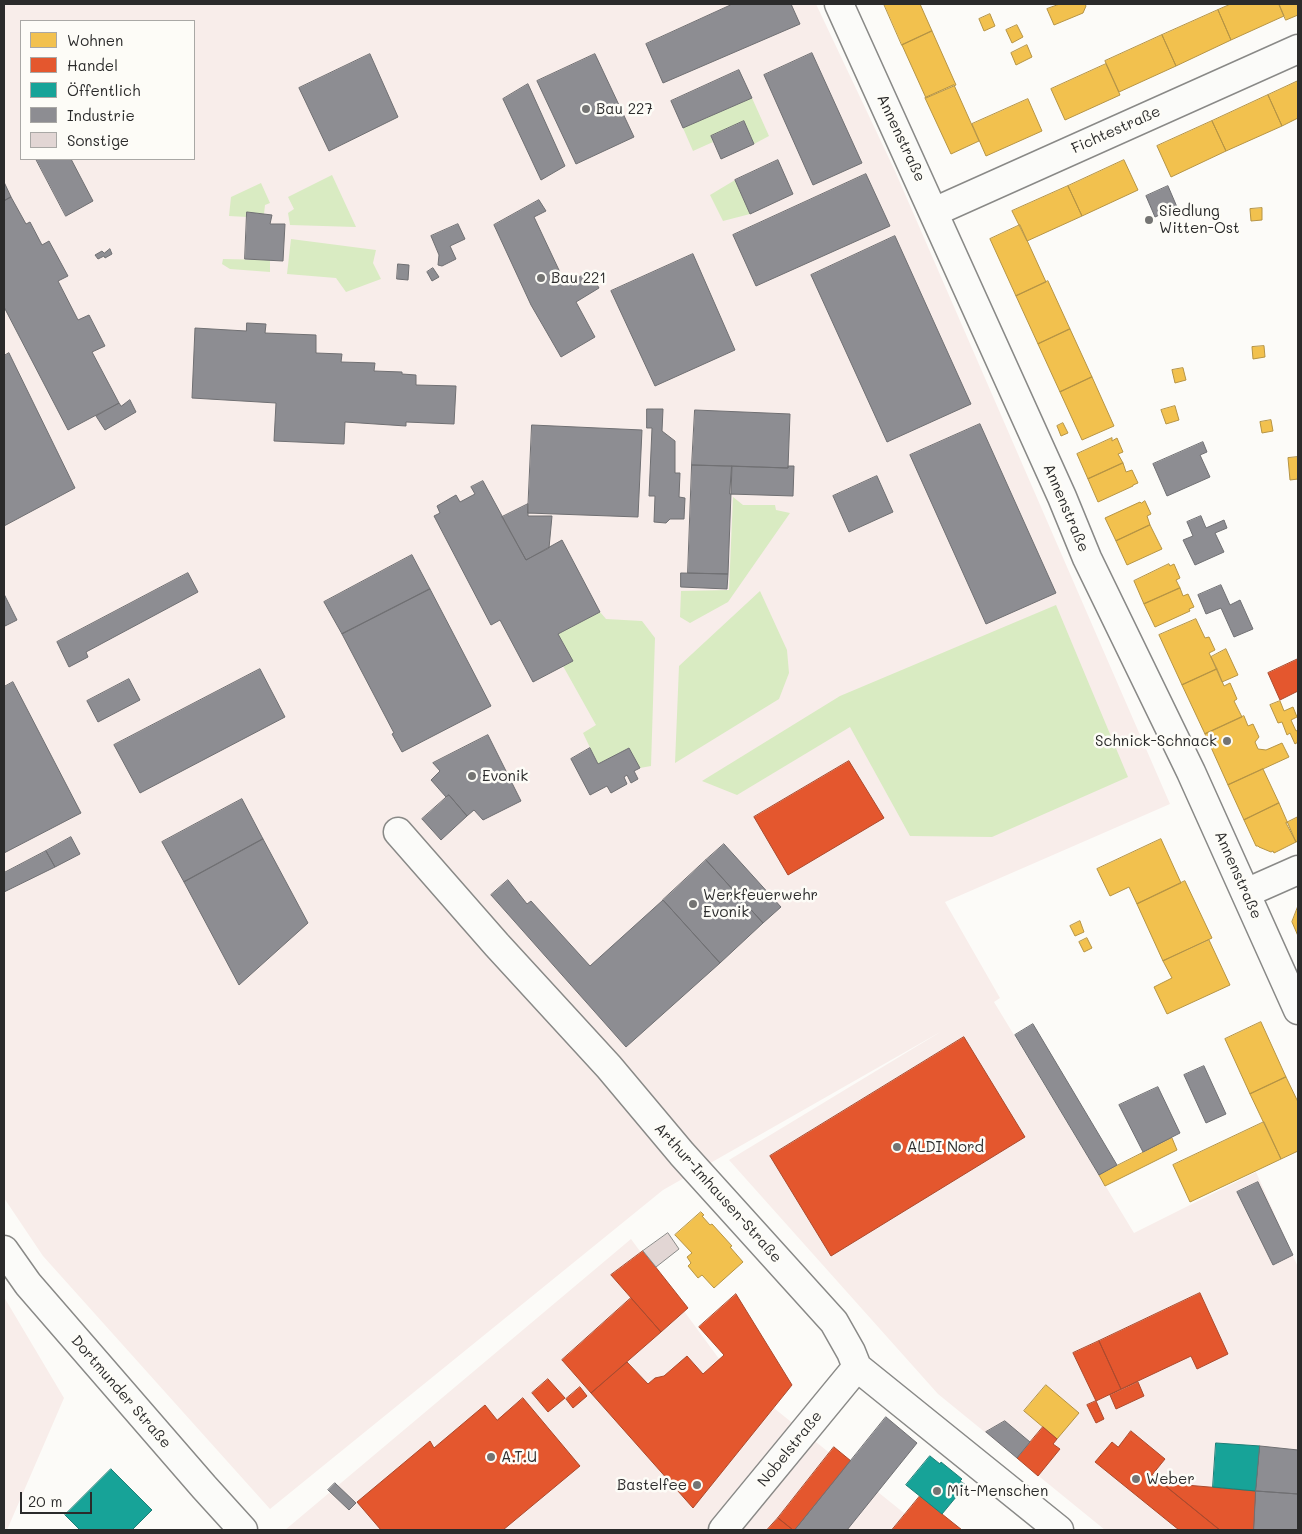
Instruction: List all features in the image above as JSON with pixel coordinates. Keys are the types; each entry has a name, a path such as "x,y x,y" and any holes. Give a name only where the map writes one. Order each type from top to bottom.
{"street":[{"name":"Annenstraße","path":"839,4 1088,558 1191,772 1298,1010"},
{"name":"Fichtestraße","path":"934,212 1298,49"},
{"name":"Arthur-Imhausen-Straße","path":"398,832 497,945 609,1067 682,1154 834,1322 851,1352 856,1367 1059,1530"},
{"path":"1246,893 1298,870"},
{"name":"Dortmunder Straße","path":"4,1250 28,1284 243,1530"},
{"name":"Nobelstraße","path":"723,1530 856,1367"}],"shaded area":[{"path":"4,4 816,4 895,171 1170,804 945,902 1000,998 994,1002 1134,1233 1256,1172 1298,1267 1298,1530 1105,1530 938,1394 729,1160 942,1031 663,1190 270,1509 43,1256 4,1198"},
{"path":"631,1239 728,1371 925,1530 285,1530"},
{"path":"4,1297 64,1398 7,1530 4,1530"}],"green space":[{"path":"752,98 769,136 754,144 744,121 711,136 713,142 693,151 683,128"},
{"path":"332,175 356,227 290,225 288,213 294,209 288,197"},
{"path":"735,180 750,214 723,221 710,195"},
{"path":"261,183 270,203 265,205 264,214 247,212 247,217 229,216 231,197"},
{"path":"291,239 376,250 373,263 381,279 346,292 336,278 287,274"},
{"path":"223,259 270,260 270,272 230,269 222,264"},
{"path":"733,497 743,505 775,505 776,510 790,513 728,602 690,623 680,617 681,591 729,590"},
{"path":"760,591 787,650 789,673 779,699 675,763 679,666"},
{"path":"1056,605 1128,777 992,837 910,836 850,727 737,795 702,781 840,696"},
{"path":"600,612 606,619 642,621 655,638 651,766 640,768 629,748 598,764 583,733 596,725 563,666 573,661 558,634"}],"building: Wohnen":[{"path":"884,4 920,4 932,31 902,45"},
{"path":"1060,4 1085,4 1086,6 1083,13 1054,25 1047,9"},
{"path":"1231,4 1279,4 1284,16 1231,40 1218,10"},
{"path":"1279,4 1298,4 1298,15 1286,20"},
{"path":"1218,10 1231,40 1176,66 1162,35"},
{"path":"990,14 995,26 984,31 979,19"},
{"path":"1017,25 1023,37 1012,43 1006,30"},
{"path":"932,31 956,85 926,98 902,45"},
{"path":"1162,35 1176,66 1119,92 1105,61"},
{"path":"1027,45 1032,57 1016,65 1011,53"},
{"path":"1106,64 1120,95 1065,120 1051,89"},
{"path":"1298,81 1298,118 1282,126 1268,95"},
{"path":"954,85 979,141 951,154 925,98"},
{"path":"1268,95 1282,126 1226,151 1212,121"},
{"path":"1028,99 1042,131 986,156 972,124"},
{"path":"1212,121 1226,151 1171,177 1157,146"},
{"path":"1124,160 1138,190 1082,216 1068,186"},
{"path":"1068,186 1082,216 1027,241 1012,211"},
{"path":"1262,208 1262,220 1251,221 1250,209"},
{"path":"1020,225 1046,282 1016,296 990,239"},
{"path":"1048,281 1070,329 1038,344 1016,296"},
{"path":"1070,329 1092,377 1060,392 1038,344"},
{"path":"1264,346 1265,357 1253,359 1252,347"},
{"path":"1183,368 1186,380 1175,383 1172,370"},
{"path":"1092,377 1114,426 1082,440 1060,392"},
{"path":"1175,406 1179,420 1166,424 1161,410"},
{"path":"1271,420 1273,431 1262,433 1260,422"},
{"path":"1063,423 1068,433 1061,436 1057,426"},
{"path":"1112,438 1112,441 1117,438 1123,452 1118,454 1123,463 1088,479 1077,454"},
{"path":"1298,457 1298,479 1290,480 1288,458"},
{"path":"1123,463 1126,472 1132,470 1138,483 1098,502 1088,479"},
{"path":"1145,501 1151,514 1147,516 1150,525 1116,541 1105,518"},
{"path":"1150,525 1162,549 1127,565 1116,541"},
{"path":"1169,564 1170,566 1174,564 1180,578 1176,580 1180,588 1144,604 1134,581"},
{"path":"1180,588 1183,596 1188,594 1194,607 1189,609 1190,611 1155,627 1144,604"},
{"path":"1196,619 1205,638 1209,637 1215,650 1209,653 1217,669 1182,685 1159,635"},
{"path":"1226,649 1238,675 1222,682 1211,657"},
{"path":"1217,669 1224,686 1230,683 1237,699 1234,701 1242,717 1205,734 1182,685"},
{"path":"1280,701 1284,711 1293,707 1297,717 1291,720 1296,731 1298,730 1298,742 1295,744 1290,733 1287,735 1282,722 1278,723 1270,705"},
{"path":"1244,716 1248,726 1253,724 1259,737 1255,742 1258,749 1266,750 1282,743 1289,757 1228,785 1205,734"},
{"path":"1263,769 1279,803 1244,820 1228,785"},
{"path":"1279,803 1296,842 1274,853 1273,851 1271,852 1256,846 1244,820"},
{"path":"1298,817 1298,841 1296,842 1286,823"},
{"path":"1161,839 1181,883 1137,904 1129,887 1110,896 1097,869"},
{"path":"1185,881 1212,938 1163,961 1137,904"},
{"path":"1298,906 1298,936 1292,922"},
{"path":"1080,921 1084,932 1075,936 1070,926"},
{"path":"1087,938 1092,948 1084,952 1079,942"},
{"path":"1209,940 1230,985 1167,1014 1154,987 1172,978 1163,961"},
{"path":"1261,1022 1286,1077 1250,1094 1225,1039"},
{"path":"1286,1077 1298,1102 1298,1151 1281,1159 1250,1094"},
{"path":"1264,1122 1281,1159 1190,1202 1173,1165"},
{"path":"1172,1138 1177,1150 1105,1186 1099,1175"},
{"path":"701,1212 710,1225 712,1224 732,1246 730,1247 743,1262 714,1288 702,1275 698,1278 688,1266 691,1263 687,1257 692,1253 675,1235"},
{"path":"1046,1385 1079,1413 1057,1439 1024,1411"}],"building: Handel":[{"path":"1298,659 1298,691 1280,700 1268,673"},
{"path":"849,761 884,818 788,875 754,817"},
{"name":"ALDI Nord","path":"964,1037 1025,1137 831,1256 770,1156"},
{"path":"643,1251 688,1308 661,1332 611,1275"},
{"path":"1200,1293 1228,1354 1197,1369 1191,1356 1121,1389 1099,1341"},
{"path":"736,1294 792,1385 693,1508 591,1393 627,1362 648,1384 655,1378 664,1376 687,1356 703,1374 724,1355 699,1327"},
{"path":"631,1298 661,1332 591,1393 562,1360"},
{"path":"1099,1341 1121,1389 1096,1401 1073,1353"},
{"path":"548,1379 565,1398 548,1412 532,1393"},
{"path":"1138,1382 1144,1396 1116,1409 1110,1395"},
{"path":"580,1387 587,1396 573,1408 566,1399"},
{"name":"A.T.U","path":"523,1398 580,1466 503,1530 381,1530 357,1502 430,1441 434,1448 485,1405 497,1420"},
{"path":"1096,1401 1104,1419 1096,1423 1087,1405"},
{"path":"1043,1427 1057,1439 1053,1444 1060,1449 1038,1476 1017,1458"},
{"name":"Weber","path":"1131,1431 1165,1459 1152,1475 1220,1530 1179,1530 1095,1462 1112,1442 1118,1447"},
{"path":"834,1447 851,1461 795,1530 793,1530 778,1518"},
{"path":"1162,1483 1256,1491 1254,1530 1220,1530"},
{"path":"920,1496 942,1514 962,1530 892,1530"},
{"path":"778,1518 793,1530 767,1530"}],"building: Öffentlich":[{"path":"1216,1443 1260,1446 1256,1491 1213,1487"},
{"name":"Mit-Menschen","path":"930,1456 940,1464 941,1462 962,1479 960,1481 966,1485 942,1514 906,1485"},
{"path":"111,1469 152,1510 132,1530 80,1530 65,1515"}],"building: Industrie":[{"path":"733,4 791,4 800,24 663,83 646,44"},
{"path":"812,53 862,163 813,185 764,75"},
{"path":"370,54 398,117 329,151 299,88"},
{"name":"Bau 227","path":"595,54 634,137 576,164 537,81"},
{"path":"739,70 752,98 683,128 671,101"},
{"path":"528,84 565,166 541,180 503,99"},
{"path":"744,121 754,144 721,159 711,136"},
{"path":"37,160 72,160 93,201 66,216"},
{"path":"778,160 793,194 750,214 735,180"},
{"path":"866,174 890,226 756,286 733,235"},
{"path":"4,182 11,197 4,201"},
{"path":"1168,186 1177,207 1155,217 1146,196"},
{"path":"11,197 26,224 30,222 42,245 49,241 68,276 58,281 78,320 89,315 105,346 92,352 119,403 68,430 4,307 4,201"},
{"name":"Bau 221","path":"539,200 546,211 534,217 566,285 589,271 599,288 576,302 595,337 561,357 531,305 494,225"},
{"path":"247,212 272,215 270,224 285,224 283,261 245,259"},
{"path":"458,224 465,239 450,246 456,259 442,266 438,265 439,255 431,236"},
{"path":"895,236 971,404 887,442 811,275"},
{"path":"110,249 112,254 105,258 104,256 98,259 95,255 102,251 104,253"},
{"path":"693,254 735,350 655,386 611,291"},
{"path":"398,264 409,265 408,280 397,279"},
{"path":"433,268 439,277 432,281 427,272"},
{"path":"247,323 266,324 265,333 316,335 316,353 342,354 341,362 375,363 374,371 402,372 402,374 416,375 416,385 456,386 454,424 406,422 406,426 345,422 344,444 274,441 276,403 192,398 195,328 246,331"},
{"path":"9,353 75,488 4,526 4,356"},
{"path":"130,400 136,412 105,430 96,416 119,403 121,406"},
{"path":"647,409 663,409 662,431 675,441 675,473 680,473 679,497 685,498 684,519 670,519 666,523 654,522 655,496 649,496 652,428 647,428"},
{"path":"695,410 790,414 788,468 692,465"},
{"path":"980,424 1056,593 986,624 910,455"},
{"path":"532,425 642,430 638,517 528,513"},
{"path":"1203,442 1207,452 1200,455 1210,477 1167,496 1153,464"},
{"path":"692,465 732,466 728,574 688,573"},
{"path":"732,466 788,468 788,466 794,466 793,496 730,494"},
{"path":"877,476 893,512 849,532 833,496"},
{"path":"483,481 526,560 562,540 600,612 558,634 573,661 533,682 500,620 491,625 434,516 440,513 437,506 456,495 460,502 475,494 471,487"},
{"path":"528,504 528,516 552,516 549,548 526,560 502,517"},
{"path":"1201,516 1206,528 1224,520 1227,528 1215,533 1224,552 1195,565 1183,540 1193,536 1187,522"},
{"path":"412,555 430,589 342,634 324,602"},
{"path":"188,573 198,592 86,652 88,657 69,667 57,642"},
{"path":"681,573 728,574 727,589 681,587"},
{"path":"1221,585 1230,605 1240,600 1253,629 1234,637 1221,608 1206,614 1198,595"},
{"path":"430,589 491,706 402,752 342,634"},
{"path":"4,594 17,620 5,626 4,622"},
{"path":"260,669 285,717 140,793 114,745"},
{"path":"129,679 140,700 98,722 87,701"},
{"path":"13,682 81,813 4,853 4,687"},
{"name":"Evonik","path":"488,735 521,801 483,820 474,810 467,816 449,795 446,797 431,780 440,771 433,763"},
{"path":"590,748 598,764 629,748 640,768 634,771 638,779 631,783 627,775 624,777 627,784 611,793 607,786 590,795 571,759"},
{"path":"449,795 467,816 441,840 422,819"},
{"path":"242,799 263,839 184,882 162,842"},
{"path":"71,837 80,854 55,867 46,851"},
{"path":"263,839 308,923 239,985 184,882"},
{"path":"724,844 781,907 763,923 706,860"},
{"path":"46,851 55,867 4,892 4,873"},
{"path":"706,860 763,923 720,963 663,900"},
{"path":"508,880 527,904 531,901 590,966 663,900 720,963 626,1047 491,895"},
{"path":"1033,1024 1117,1165 1099,1175 1015,1035"},
{"path":"1204,1066 1226,1114 1206,1123 1184,1075"},
{"path":"1158,1087 1180,1133 1143,1152 1119,1105"},
{"path":"1258,1182 1293,1255 1273,1265 1237,1192"},
{"path":"886,1417 917,1443 847,1530 795,1530"},
{"path":"1005,1421 1030,1442 1017,1458 986,1432"},
{"path":"1260,1446 1298,1450 1298,1494 1256,1491"},
{"path":"335,1483 356,1503 349,1510 328,1490"},
{"path":"1256,1491 1298,1494 1298,1530 1254,1530"}],"building: Sonstige":[{"path":"668,1233 679,1249 656,1267 643,1251"}],"place":[{"name":"Bau 227","path":"586,109"},
{"name":"Siedlung Witten-Ost","path":"1149,220"},
{"name":"Bau 221","path":"541,278"},
{"name":"Schnick-Schnack","path":"1227,741"},
{"name":"Evonik","path":"472,776"},
{"name":"Werkfeuerwehr Evonik","path":"693,904"},
{"name":"ALDI Nord","path":"897,1147"},
{"name":"A.T.U","path":"491,1457"},
{"name":"Weber","path":"1136,1479"},
{"name":"Bastelfee","path":"697,1485"},
{"name":"Mit-Menschen","path":"937,1491"}]}
